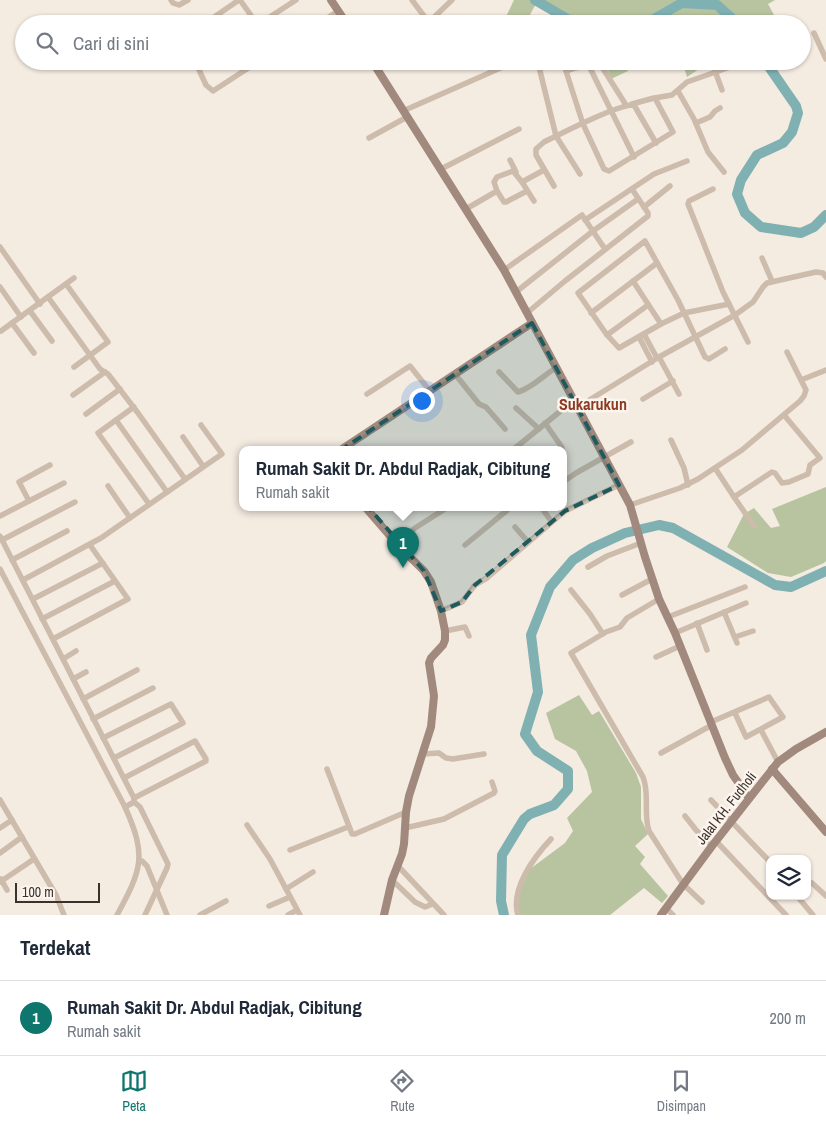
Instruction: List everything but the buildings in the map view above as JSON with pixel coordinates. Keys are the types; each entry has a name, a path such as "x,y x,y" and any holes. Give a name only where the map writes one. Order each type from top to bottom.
{"street":[{"path":"171,0 179,5 188,0"},
{"path":"218,15 240,0 251,15"},
{"path":"272,15 296,0"},
{"path":"331,0 341,15"},
{"path":"437,15 452,0"},
{"path":"415,1 424,15"},
{"path":"332,15 338,11"},
{"path":"814,33 826,59"},
{"path":"199,70 206,85 213,91 245,70"},
{"path":"378,70 504,270 630,505 652,579 660,599 733,775 749,798"},
{"path":"369,138 405,114 495,70"},
{"path":"540,70 556,136 580,174"},
{"path":"570,70 566,71 583,124 604,169 607,171 672,134 674,131 654,98"},
{"path":"591,70 634,156"},
{"path":"604,70 629,105 635,106 656,143"},
{"path":"554,186 535,151 544,142 611,111 656,97 672,95 687,82 718,70"},
{"path":"715,71 722,90"},
{"path":"678,91 696,123 708,152 724,172"},
{"path":"696,123 710,117 720,108"},
{"path":"441,169 519,129"},
{"path":"510,160 534,202"},
{"path":"585,220 654,174 687,161"},
{"path":"522,182 544,170"},
{"path":"516,172 513,171 496,177 494,182 497,191 504,202 527,191"},
{"path":"644,207 670,186"},
{"path":"527,313 565,280 648,216 648,213 632,189"},
{"path":"713,189 689,201 688,204 729,304 748,342"},
{"path":"466,209 497,191"},
{"path":"516,292 592,231 638,199"},
{"path":"504,270 582,215 605,249"},
{"path":"725,349 706,358 684,313 657,263 647,241 642,242 579,291 578,296 619,348 684,313 729,304"},
{"path":"0,247 40,304"},
{"path":"762,258 772,281"},
{"path":"591,313 657,263"},
{"path":"518,446 546,423 576,404 735,315 753,302 763,287 772,281 816,272 823,273 826,277"},
{"path":"1,331 74,278"},
{"path":"633,281 661,324"},
{"path":"66,284 108,342 74,367"},
{"path":"0,287 21,317"},
{"path":"48,297 100,369 105,372 134,407 185,479"},
{"path":"607,335 648,305"},
{"path":"30,311 52,341"},
{"path":"12,323 34,353"},
{"path":"346,446 532,323"},
{"path":"641,336 679,394"},
{"path":"630,505 688,485 742,450 804,396 806,390 787,352"},
{"path":"367,394 410,366 430,390"},
{"path":"499,372 518,392 525,390 557,367"},
{"path":"801,380 826,370"},
{"path":"73,396 105,372"},
{"path":"455,374 479,404 486,407 505,429"},
{"path":"643,399 672,382"},
{"path":"86,414 120,389"},
{"path":"134,407 98,433 149,504"},
{"path":"516,408 539,429"},
{"path":"784,415 820,458"},
{"path":"116,420 167,492"},
{"path":"546,423 561,446"},
{"path":"22,580 111,532 222,454 201,425"},
{"path":"183,437 204,466"},
{"path":"671,440 681,460 688,485"},
{"path":"567,479 604,456 631,442"},
{"path":"734,497 772,472 775,473 782,483 799,479 810,473 810,465 826,454"},
{"path":"29,501 19,482 50,465"},
{"path":"714,468 754,526"},
{"path":"0,516 64,483"},
{"path":"567,508 619,485"},
{"path":"108,486 130,518"},
{"path":"75,502 1,538 168,864 168,868 146,915"},
{"path":"368,511 428,576 441,611 445,631 444,644 431,658 429,663 434,706 431,726 409,796 404,844 392,880 384,915"},
{"path":"397,544 415,528 442,511"},
{"path":"465,545 506,511"},
{"path":"543,511 551,521"},
{"path":"441,611 462,602 475,585 488,578 562,511"},
{"path":"515,526 528,542"},
{"path":"12,560 67,531"},
{"path":"588,568 607,556 641,540"},
{"path":"52,639 128,599 90,545"},
{"path":"33,599 103,563"},
{"path":"0,569 125,807 136,832 139,861 137,872 117,915"},
{"path":"622,595 652,579"},
{"path":"42,619 115,581"},
{"path":"668,617 745,587"},
{"path":"570,590 590,614 603,634"},
{"path":"660,599 627,618 622,626 603,634 571,653 640,770 645,782 646,823 649,831 683,884 702,902"},
{"path":"675,633 746,603"},
{"path":"724,612 736,640 753,631"},
{"path":"697,623 707,650"},
{"path":"445,631 465,627 469,636"},
{"path":"656,657 680,646"},
{"path":"63,659 76,652"},
{"path":"83,698 138,670"},
{"path":"73,679 86,672"},
{"path":"93,719 153,688"},
{"path":"661,753 711,724 735,713 770,697 783,717 761,730 745,736 735,713"},
{"path":"103,738 171,704 183,723 114,758"},
{"path":"761,730 778,762"},
{"name":"Jalal KH. Fudholi","path":"661,915 714,843 778,762 826,732"},
{"path":"124,778 195,741 206,759 206,761 134,800 125,807"},
{"path":"422,754 439,753 446,758 453,759 484,754"},
{"path":"326,769 352,834 406,812"},
{"path":"772,769 826,832"},
{"path":"405,828 444,818 494,793 496,791 492,782"},
{"path":"0,800 56,895 64,915"},
{"path":"711,800 766,858"},
{"path":"685,816 696,830 714,843 786,915"},
{"path":"0,828 12,820"},
{"path":"247,825 266,852 298,913 288,915"},
{"path":"290,850 348,827"},
{"path":"0,853 22,837"},
{"path":"518,915 515,906 528,868 540,850 551,839"},
{"path":"7,890 1,880 34,859"},
{"path":"139,861 142,861 147,866 167,915"},
{"path":"398,866 444,915"},
{"path":"286,889 313,872"},
{"path":"392,880 419,905 425,907 430,905"},
{"path":"812,883 826,896"},
{"path":"269,906 290,897"},
{"path":"800,900 813,915"},
{"path":"200,915 226,901"},
{"path":"666,908 674,915"}],"highlighted area":[{"path":"532,323 619,485 565,511 475,585 462,602 441,611 424,571 329,462 338,452"}],"green space":[{"path":"514,0 538,0 530,15 507,15"},
{"path":"540,0 775,0 768,4 774,15 558,15"},
{"path":"608,70 628,70 628,71 611,79"},
{"path":"685,70 698,70 687,77"},
{"path":"826,487 826,561 824,563 791,577 768,573 727,547 744,514 754,508 771,528 780,526 772,509"},
{"path":"579,695 592,715 599,711 636,773 641,787 641,819 648,834 635,846 645,857 640,864 668,896 662,903 644,888 610,915 516,915 517,892 526,872 565,843 573,831 567,818 592,792 587,771 576,751 555,739 546,713"}],"waterway":[{"path":"535,0 561,15"},
{"path":"661,15 682,3 717,5 728,15"},
{"path":"771,70 796,106 798,113 792,132 783,143 757,155 741,180 737,194 745,213 761,227 801,233 814,227 826,215"},
{"path":"504,915 501,901 502,855 524,819 530,814 554,805 568,789 568,771 537,751 525,734 538,692 531,635 550,587 573,560 592,548 625,533 659,525 673,528 775,585 791,587 826,571"}],"place":[{"name":"Rumah Sakit Dr. Abdul Radjak, Cibitung","path":"403,568"}],"district":[{"name":"Sukarukun","path":"593,404"}]}
